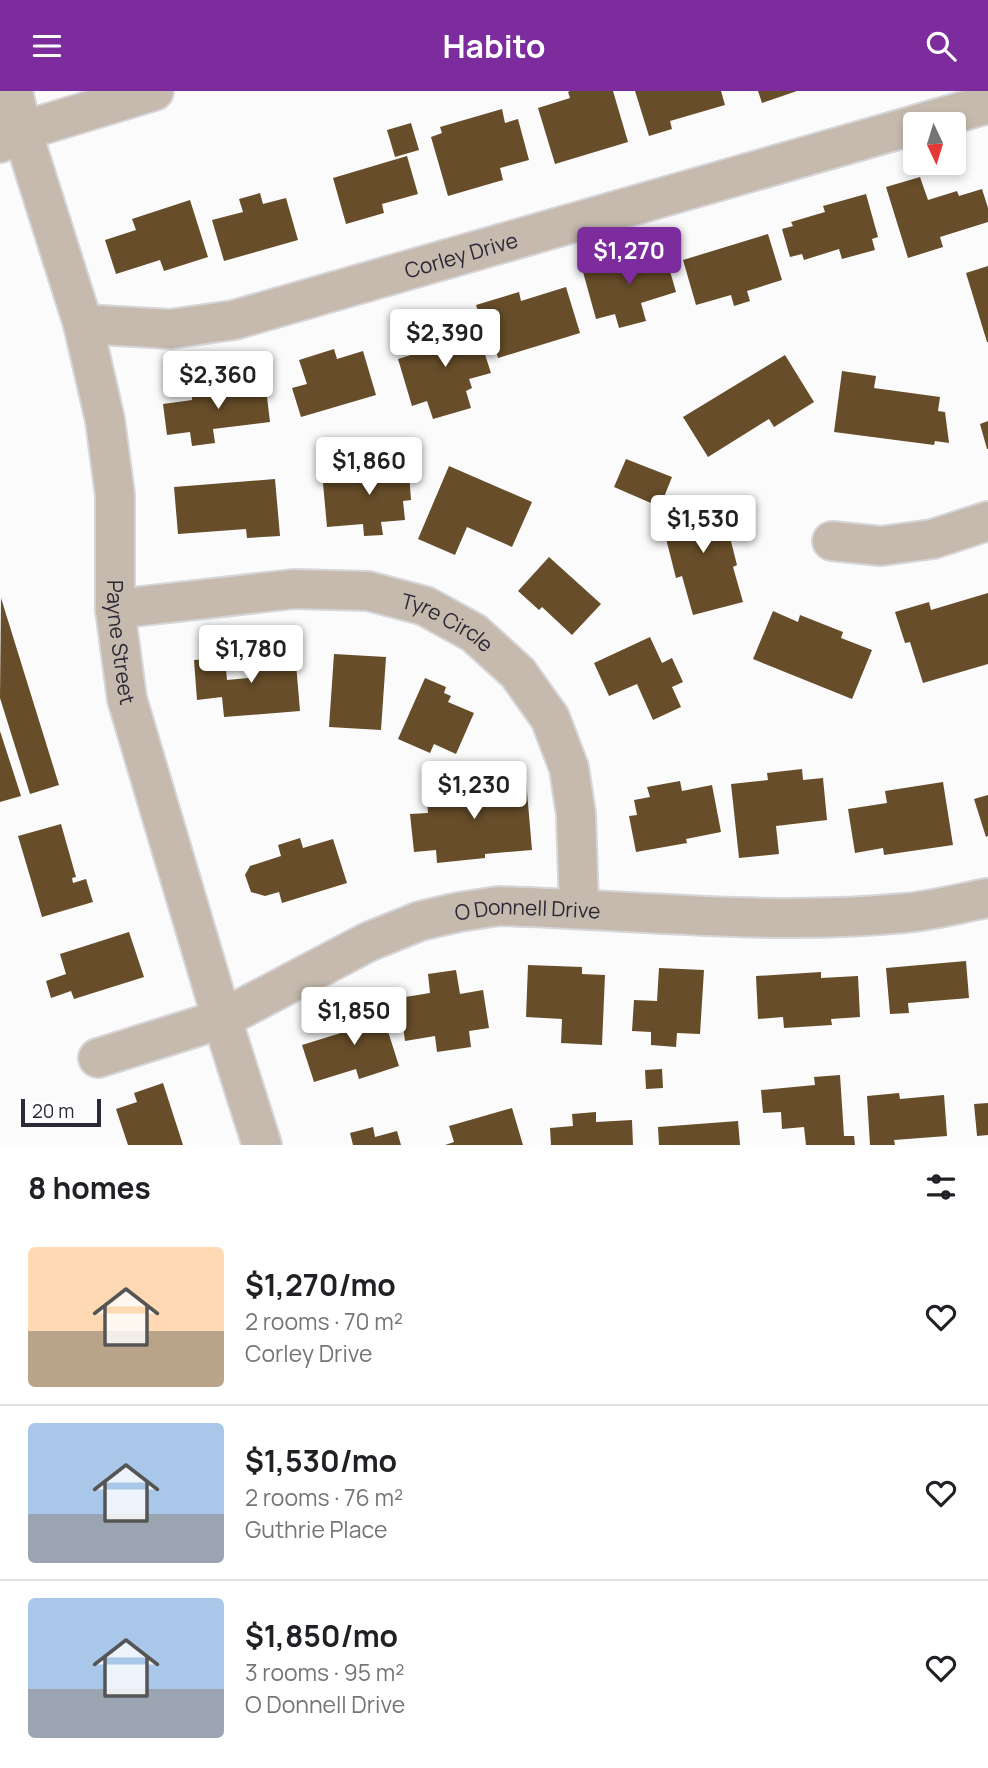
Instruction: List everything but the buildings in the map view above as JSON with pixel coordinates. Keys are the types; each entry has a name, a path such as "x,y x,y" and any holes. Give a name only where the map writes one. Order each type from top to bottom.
{"street":[{"name":"Payne Street","path":"13,91 11,137 83,324 105,420 114,495 115,609 127,699 262,1145"},
{"path":"11,137 153,91"},
{"name":"Corley Drive","path":"961,112 988,104"},
{"name":"Corley Drive","path":"83,324 170,329 234,320 903,129"},
{"path":"832,541 881,546 933,539 988,521"},
{"name":"Tyre Circle","path":"115,609 294,589 368,591 425,606 474,633 518,674 550,718 569,768 576,814 579,908"},
{"name":"O Donnell Drive","path":"98,1058 222,1019 368,942 420,921 499,906 833,918 906,913 988,898"}]}
